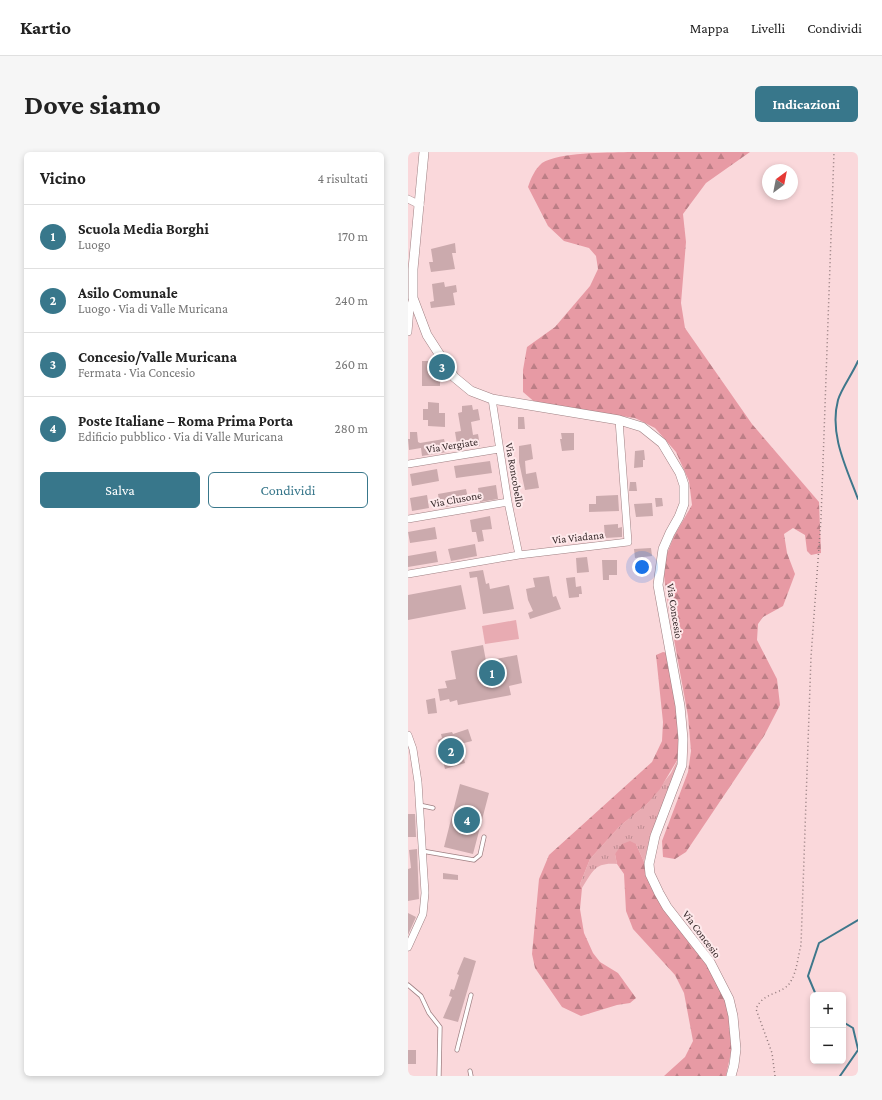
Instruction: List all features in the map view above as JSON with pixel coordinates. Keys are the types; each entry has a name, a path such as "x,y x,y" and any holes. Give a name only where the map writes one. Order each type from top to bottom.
{"street":[{"path":"408,332 410,308 413,298 413,269 424,152"},
{"path":"408,199 420,205"},
{"name":"Via Concesio","path":"413,298 427,335 454,377 471,391 492,399 619,420 642,427 658,439 675,462 684,485 683,507 663,549 658,585 680,706 684,739 682,765 655,836 649,864 650,874 654,884 667,907 710,962 727,994 732,1010 736,1041 735,1062 731,1076"},
{"name":"Via Roncobello","path":"492,399 499,449 518,555"},
{"name":"Via Viadana","path":"408,574 518,555 628,542 619,420"},
{"name":"Via Vergiate","path":"408,464 499,449"},
{"name":"Via Clusone","path":"408,519 508,502"},
{"path":"408,735 414,754 425,905 408,947"}],"lane":[{"path":"418,805 433,808"},
{"path":"422,851 474,860 480,855 484,837"},
{"path":"408,985 421,996 431,1015 440,1027 439,1076"},
{"path":"457,1050 471,995"},
{"path":"470,1070 471,1076"}],"path":[{"path":"775,1076 772,1053 756,1009 763,998 791,982 801,945 812,657 821,519 834,152"}],"green space":[{"path":"628,152 750,152 706,183 683,214 686,242 681,303 685,328 752,424 819,502 821,553 811,555 807,551 805,535 793,528 784,534 787,553 795,574 783,606 763,617 758,624 757,640 777,679 780,705 764,736 686,852 675,859 663,857 662,841 688,772 691,751 688,716 664,576 666,556 674,536 692,505 689,481 676,452 655,428 635,418 537,404 523,392 523,370 527,347 555,327 590,286 598,269 596,256 589,248 564,241 548,226 528,187 530,180 540,165 550,159 571,155"},
{"path":"516,620 519,639 485,644 482,626"},
{"path":"663,652 668,653 681,736 679,757 660,789 647,804 620,826 590,859 580,884 582,888 580,909 584,933 593,953 600,962 618,973 636,998 630,1003 617,1005 581,1016 562,1007 535,968 532,954 539,879 549,855 652,762 662,741 663,722 656,655"},
{"path":"679,757 668,794 652,831 644,862 636,844 615,854 617,864 599,866 595,869 582,888 580,884 590,859 620,826 647,804 671,773"},
{"path":"630,841 636,844 644,862 647,878 706,964 728,1003 731,1025 731,1052 726,1076 664,1076 685,1057 693,1041 684,993 675,975 633,929 626,911 624,874 617,864 615,854 622,844"}],"building":[{"path":"455,243 456,253 452,253 455,269 431,272 429,262 433,262 431,249"},
{"path":"444,282 445,287 456,285 457,292 453,293 455,305 431,308 430,302 434,301 432,284"},
{"path":"422,361 430,361 430,371 437,371 437,380 440,380 440,386 422,386"},
{"path":"428,402 439,403 439,413 445,413 445,427 428,426 428,420 423,420 423,409 428,409"},
{"path":"472,405 473,410 478,409 480,420 471,422 473,435 478,434 480,446 458,450 455,432 461,431 458,413 462,412 462,406"},
{"path":"518,417 524,417 525,429 518,429"},
{"path":"410,432 417,432 418,442 420,443 444,439 447,452 422,456 421,448 409,450 408,439 410,439"},
{"path":"561,433 574,433 574,450 562,451 560,439 562,439"},
{"path":"531,444 533,459 525,461 526,474 536,472 539,488 525,490 519,462 519,446"},
{"path":"644,450 645,460 643,460 643,467 634,468 635,451"},
{"path":"490,461 492,473 456,478 454,466"},
{"path":"437,469 439,481 412,486 410,474"},
{"path":"630,482 636,482 637,491 629,491"},
{"path":"496,485 498,499 480,502 478,488"},
{"path":"466,489 469,503 440,508 438,494"},
{"path":"427,495 429,508 412,511 410,498"},
{"path":"618,495 619,511 589,512 589,504 596,504 596,496"},
{"path":"655,498 662,498 663,506 656,507"},
{"path":"652,503 653,516 636,517 634,504"},
{"path":"490,516 492,529 482,530 484,541 478,542 476,532 472,532 470,520"},
{"path":"618,524 618,528 622,527 622,537 605,538 604,525"},
{"path":"435,527 437,539 410,543 408,532"},
{"path":"475,544 477,556 451,561 448,549"},
{"path":"651,548 652,556 635,558 634,549"},
{"path":"436,551 438,562 408,567 408,556"},
{"path":"587,557 589,572 577,573 576,558"},
{"path":"602,560 617,560 617,575 609,575 609,580 603,580"},
{"path":"483,570 486,584 489,583 490,589 509,585 514,609 483,614 477,577 470,578 469,572"},
{"path":"549,576 553,597 556,596 561,609 530,619 528,613 533,611 528,600 526,589 535,587 533,578"},
{"path":"575,577 576,587 581,586 582,594 579,594 579,597 569,598 566,578"},
{"path":"461,585 466,609 408,620 408,595"},
{"path":"483,645 486,661 517,655 522,683 509,686 511,695 458,705 457,700 450,702 449,699 440,701 438,689 447,688 445,681 456,679 451,651"},
{"path":"435,698 437,713 428,714 426,700"},
{"path":"468,729 472,741 460,744 465,763 445,769 438,740 442,738 441,734 452,732 453,734"},
{"path":"460,784 489,793 473,854 444,847"},
{"path":"408,814 415,814 416,837 408,837"},
{"path":"417,849 419,899 408,901 408,869 411,868 409,850"},
{"path":"443,873 458,875 458,880 443,879"},
{"path":"408,913 416,917 408,935"},
{"path":"464,957 476,961 458,1022 443,1018 452,997 449,996 451,989 454,990 459,975 457,974"},
{"path":"408,1050 416,1050 416,1064 408,1064"}],"waterway":[{"path":"858,361 838,400 836,413 837,438 840,450 858,499"},
{"path":"815,992 808,976 819,943 858,920"},
{"path":"846,1024 853,1028 858,1049"},
{"path":"840,1076 858,1050"}],"place":[{"name":"Concesio/Valle Muricana","path":"442,367"},
{"name":"Scuola Media Borghi","path":"492,673"},
{"name":"Asilo Comunale","path":"451,751"},
{"name":"Poste Italiane – Roma Prima Porta","path":"467,820"}]}
